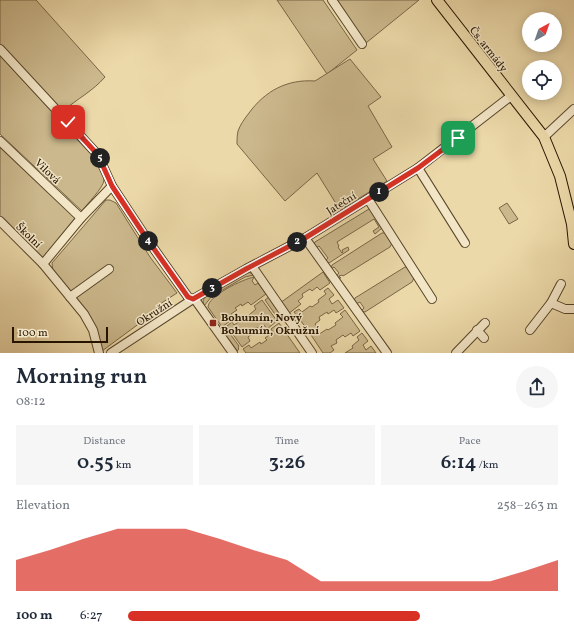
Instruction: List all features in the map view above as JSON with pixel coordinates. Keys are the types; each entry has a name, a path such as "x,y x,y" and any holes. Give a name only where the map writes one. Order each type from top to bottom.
{"main road":[{"name":"Čs. armády","path":"437,0 544,137 560,176 572,224 574,244"}],"street":[{"path":"332,0 362,44"},
{"path":"0,49 98,155 112,186 147,239 188,297 196,301 233,353"},
{"name":"Jateční","path":"193,299 305,238 418,168 511,96"},
{"path":"544,137 574,109"},
{"name":"Vilová","path":"0,141 81,218"},
{"path":"418,168 465,243"},
{"name":"Školní","path":"43,264 81,218 112,186"},
{"path":"368,199 432,299"},
{"name":"Školní","path":"0,221 43,264 84,314 93,330 100,353"},
{"path":"305,238 387,353"},
{"path":"252,266 312,353"},
{"path":"70,297 109,269"},
{"path":"530,330 551,303 561,284"},
{"name":"Okružní","path":"111,353 193,299"},
{"path":"551,303 565,309 574,309"},
{"path":"456,353 485,323"},
{"path":"477,330 484,338"}],"shaded area":[{"path":"0,0 36,0 105,77 95,87 63,111 0,44"},
{"path":"277,0 323,0 357,50 327,74"},
{"path":"337,0 419,0 366,43"},
{"path":"0,56 94,157 99,165 104,177 103,183 82,211 0,134"},
{"path":"350,59 381,97 368,106 392,147 373,159 387,181 340,210 317,173 285,201 237,144 237,134 239,129 244,119 262,98 286,84 315,81"},
{"path":"0,145 77,217 43,259 0,218"},
{"path":"106,200 116,203 150,257 177,293 160,304 144,320 102,351 98,335 53,272 52,263"},
{"path":"507,203 518,219 509,224 499,208"},
{"path":"369,209 382,228 375,234 373,231 379,227 374,219 337,242 342,253 342,250 348,247 349,250 329,263 325,261 328,258 319,246 316,248 313,245 315,242"},
{"path":"382,233 385,233 392,243 390,247 343,276 339,276 341,278 336,276 339,273 334,267 331,269 332,265"},
{"path":"405,267 409,268 414,278 412,282 365,312 361,311 364,308 360,302 356,304 354,301 355,298"},
{"path":"249,272 254,275 245,277 212,296 204,306 203,301 205,297"},
{"path":"323,272 330,283 320,290 317,287 312,291 310,289 302,294 303,297 298,301 301,304 288,314 280,303"},
{"path":"254,277 252,281 255,285 258,283 266,294 251,305 248,302 235,308 237,310 231,314 234,318 222,327 208,307 210,303 220,293 242,281"},
{"path":"328,288 334,295 329,299 332,304 338,300 344,308 336,313 334,310 328,314 327,312 319,317 320,320 315,324 317,327 310,333 294,312 299,309 302,312 310,306 312,307 326,294 324,291"},
{"path":"269,297 282,315 282,318 279,320 265,300"},
{"path":"262,300 277,321 267,329 264,325 259,329 257,327 248,337 250,341 242,347 227,326 232,322 234,325 243,319 245,321 256,309 254,306"},
{"path":"345,310 360,331 353,336 351,333 345,337 343,335 336,340 337,343 331,346 334,350 330,353 323,353 311,335 316,332 318,335 336,325 335,323 343,317 340,314"},
{"path":"279,323 300,353 246,353 243,349 249,345 251,348 260,342 261,344 267,340 265,338 273,332 271,329"},
{"path":"225,327 239,346 237,351 221,330"},
{"path":"362,333 368,341 363,345 366,350 371,346 376,353 345,353 353,348 352,346 359,340 357,337"}],"place":[{"name":"Bohumín, Nový Bohumín, Okružní","path":"213,323"}],"route":[{"path":"68,122 102,160 112,186 129,212 188,297 193,299 305,238 418,168 458,138"}]}
